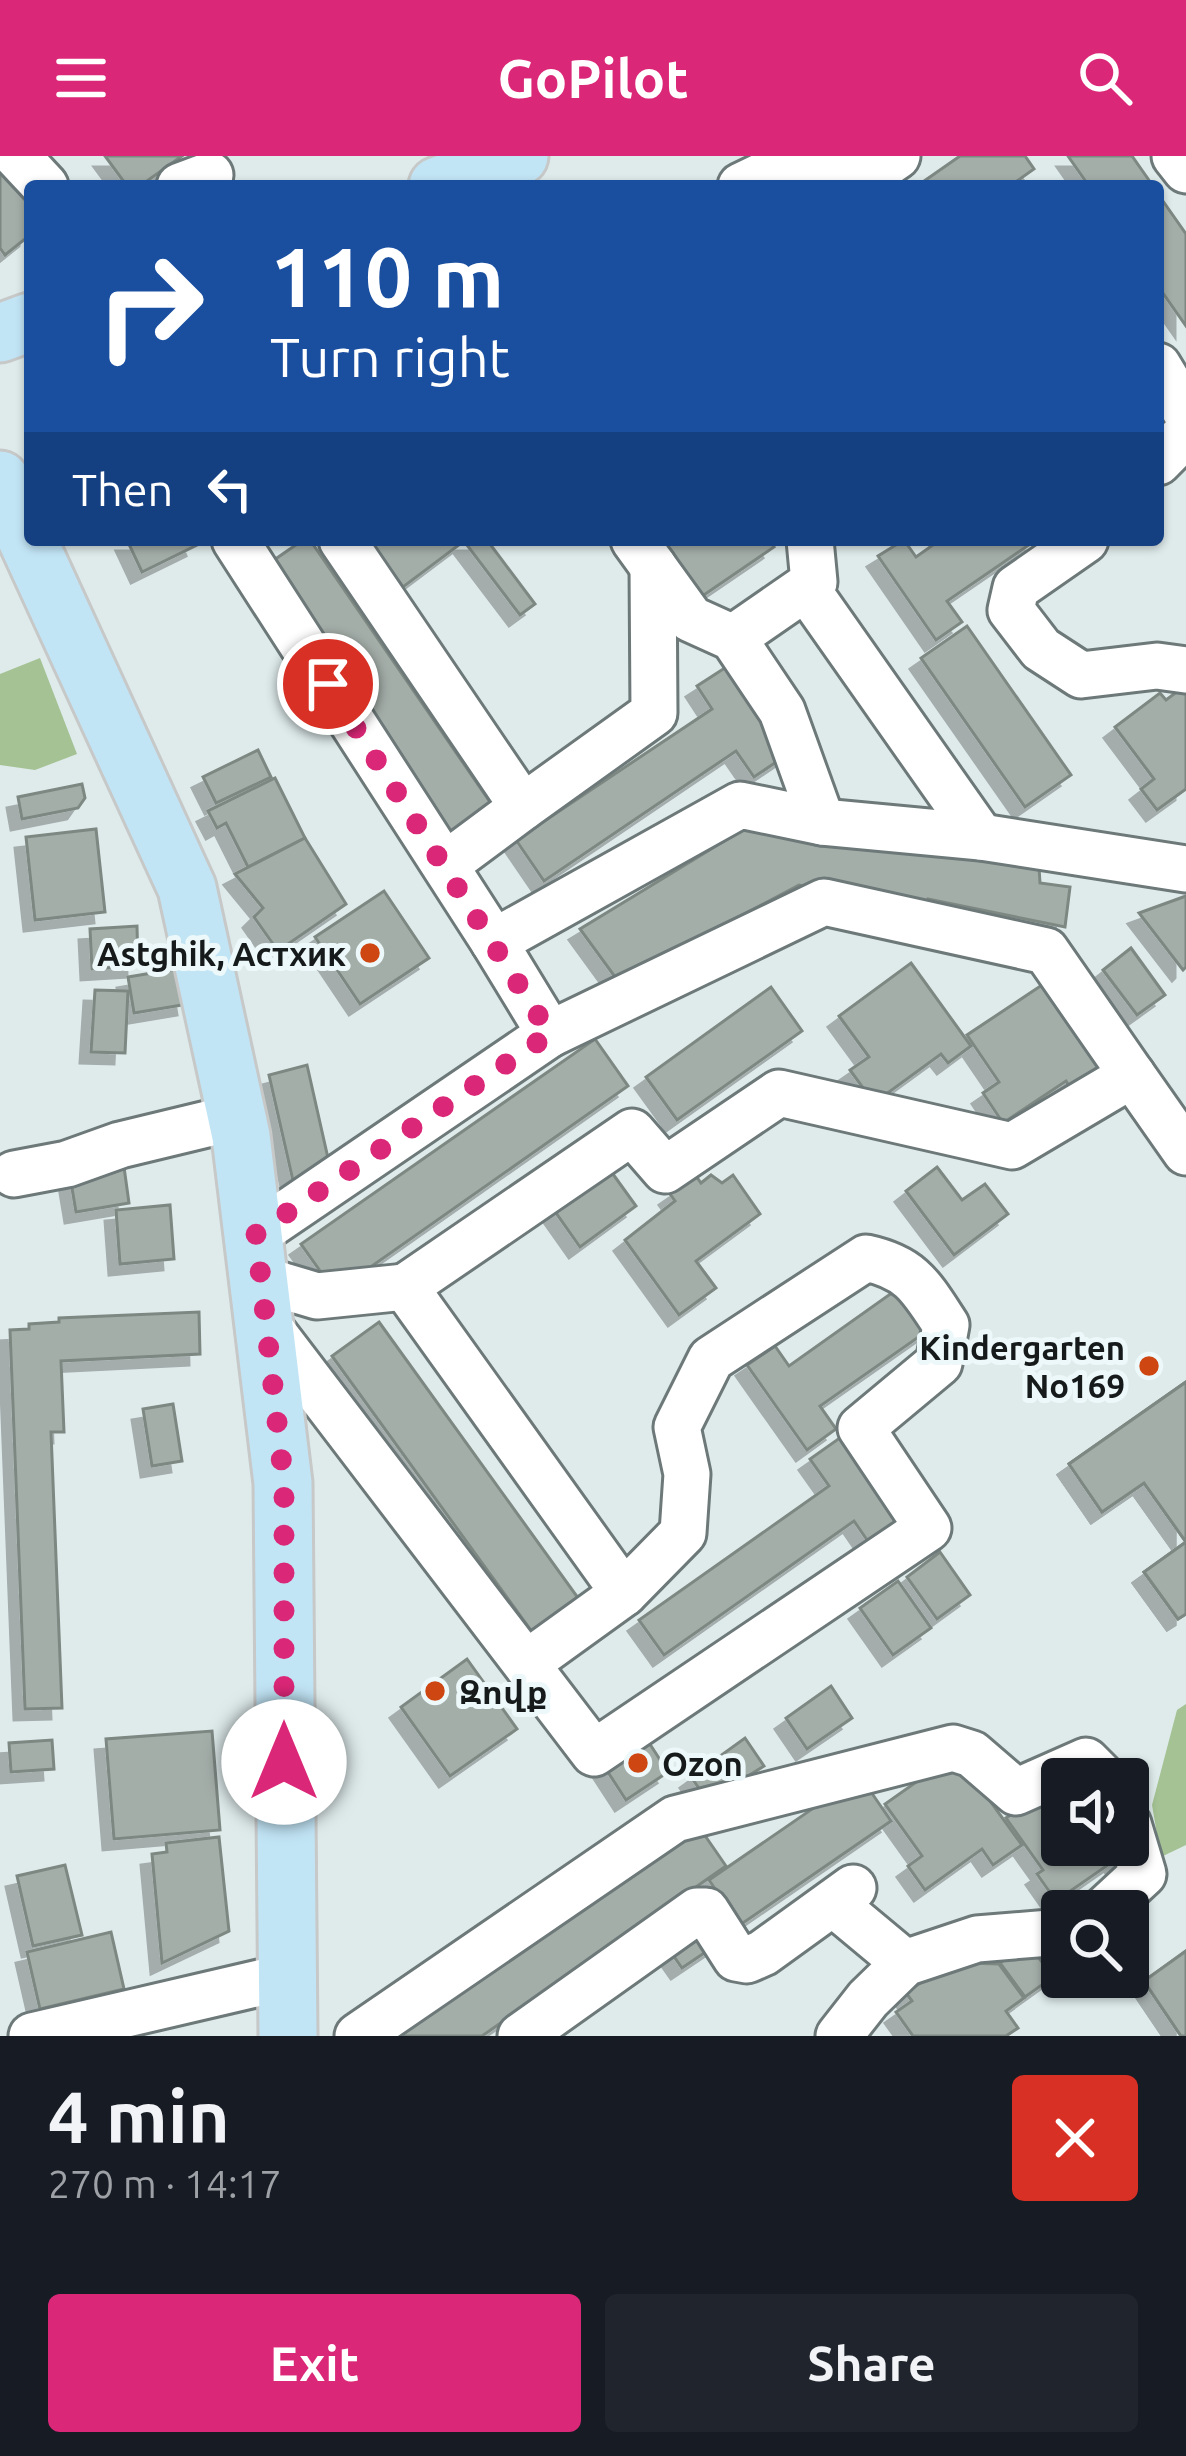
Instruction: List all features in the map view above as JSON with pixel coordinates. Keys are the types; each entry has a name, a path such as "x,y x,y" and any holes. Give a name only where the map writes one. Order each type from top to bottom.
{"main road":[{"path":"407,180 471,156"},
{"path":"454,180 519,156"},
{"path":"0,480 24,532"},
{"path":"30,546 187,888 236,1117 284,1484 288,2036"}],"street":[{"path":"17,156 39,180"},
{"path":"753,180 795,160 871,174 897,156"},
{"path":"1175,156 1186,170"},
{"path":"1164,376 1186,412"},
{"path":"1164,456 1186,434"},
{"path":"239,546 550,1034"},
{"path":"346,546 523,808"},
{"path":"734,638 814,582 811,546"},
{"path":"1076,546 1016,588 1011,610 1041,649 1081,675 1156,666 1186,670"},
{"path":"445,865 653,713 643,553"},
{"path":"643,553 691,619 734,638 782,711 822,822"},
{"path":"806,588 981,837"},
{"path":"494,942 740,805 822,822 981,837 1186,869"},
{"path":"260,1278 550,1034 824,902 1046,951 1186,1152"},
{"path":"260,1278 316,1296 405,1287 632,1132 665,1170 779,1093 1012,1145 1132,1075"},
{"path":"14,1174 236,1117"},
{"path":"260,1278 527,1663 593,1753 928,1528 861,1427 939,1363 946,1325 916,1280 894,1264 866,1258 711,1359 676,1427 687,1474 683,1533 624,1593 527,1663"},
{"path":"405,1287 624,1593"},
{"path":"358,2036 675,1820 953,1748 972,1754 1016,1792 1041,1781"},
{"path":"1126,1890 1143,1874 1141,1866"},
{"path":"521,2036 697,1911 706,1911 736,1958 747,1960 843,1895 905,1963"},
{"path":"839,2036 905,1963 977,1939 1041,1934"},
{"path":"32,2036 285,1977"}],"green space":[{"path":"40,658 77,754 35,770 0,765 0,674"},
{"path":"1186,1704 1186,1845 1161,1857 1152,1805 1177,1710"}],"building":[{"path":"0,156 24,187 24,240 5,255 0,248"},
{"path":"105,156 182,156 148,180 123,180"},
{"path":"960,156 1025,156 1034,169 1018,180 926,180"},
{"path":"1068,156 1132,156 1149,180 1085,180"},
{"path":"1164,203 1186,234 1186,326 1164,295"},
{"path":"130,546 195,546 142,572"},
{"path":"294,546 314,546 492,805 445,838 261,569"},
{"path":"372,546 457,546 403,587"},
{"path":"468,546 492,546 535,604 520,615"},
{"path":"661,546 774,547 698,599"},
{"path":"894,546 908,546 916,557 932,546 1027,546 947,601 962,622 936,640 878,556"},
{"path":"967,626 1071,775 1025,807 921,658"},
{"path":"731,664 791,752 754,777 736,751 544,881 516,840 712,709 697,686"},
{"path":"1186,685 1186,789 1157,810 1141,789 1154,779 1115,727 1160,693 1166,700"},
{"path":"258,750 271,777 216,803 203,777"},
{"path":"275,778 305,838 248,867 226,823 217,828 208,811"},
{"path":"82,784 85,798 78,808 22,819 18,797"},
{"path":"96,829 105,912 35,920 26,837"},
{"path":"744,829 977,850 1039,867 1040,883 1070,887 1065,927 928,899 925,910 799,885 618,981 580,929"},
{"path":"305,838 346,904 278,951 254,917 263,908 235,874"},
{"path":"384,891 429,958 360,1004 315,937"},
{"path":"1186,896 1186,967 1183,970 1139,913"},
{"path":"137,926 138,966 92,969 90,929"},
{"path":"1131,948 1165,995 1137,1015 1103,970"},
{"path":"911,963 971,1046 948,1063 941,1054 874,1103 850,1070 869,1057 839,1016"},
{"path":"182,968 188,1004 134,1013 128,977"},
{"path":"1048,981 1108,1069 1073,1092 1066,1081 1003,1123 983,1093 999,1082 967,1035"},
{"path":"771,987 802,1031 677,1120 646,1077"},
{"path":"95,990 128,991 125,1053 91,1052"},
{"path":"595,1039 628,1086 335,1292 301,1244"},
{"path":"307,1065 332,1176 294,1185 269,1075"},
{"path":"124,1167 129,1203 76,1212 70,1176"},
{"path":"937,1167 962,1200 985,1184 1008,1214 954,1255 906,1191"},
{"path":"610,1170 636,1206 580,1247 554,1210"},
{"path":"711,1175 722,1183 733,1175 760,1214 696,1261 716,1288 679,1315 625,1240 675,1201 670,1194 696,1176 701,1183"},
{"path":"170,1205 174,1259 120,1264 116,1210"},
{"path":"910,1280 940,1322 820,1406 836,1429 807,1450 747,1365 775,1346 789,1366"},
{"path":"199,1312 200,1354 61,1361 64,1432 51,1432 62,1708 25,1709 10,1330 59,1322 59,1318"},
{"path":"379,1322 586,1609 540,1643 332,1356"},
{"path":"1186,1382 1186,1542 1144,1483 1102,1512 1069,1464"},
{"path":"1186,1382 1186,1542 1144,1483 1102,1512 1069,1464"},
{"path":"173,1404 182,1461 152,1466 143,1409"},
{"path":"844,1435 908,1526 874,1550 854,1521 664,1655 639,1620 829,1486 810,1459"},
{"path":"1186,1542 1186,1614 1178,1619 1144,1572"},
{"path":"1186,1542 1186,1614 1178,1619 1144,1572"},
{"path":"940,1552 970,1595 937,1619 907,1577"},
{"path":"898,1581 931,1628 893,1655 860,1608"},
{"path":"467,1659 517,1729 450,1776 401,1707"},
{"path":"831,1686 852,1718 807,1749 786,1718"},
{"path":"212,1731 220,1830 114,1839 106,1739"},
{"path":"644,1735 668,1772 626,1800 602,1763"},
{"path":"745,1738 764,1766 708,1801 691,1777"},
{"path":"52,1740 54,1769 11,1772 9,1743"},
{"path":"956,1754 1022,1845 993,1865 982,1849 925,1890 908,1866 922,1856 885,1804"},
{"path":"860,1776 891,1821 740,1925 709,1880"},
{"path":"1041,1794 1041,1866 1106,1866 1072,1890 1048,1890 1037,1874 1043,1870 1006,1818"},
{"path":"697,1824 726,1866 482,2036 392,2036"},
{"path":"219,1837 229,1931 162,1963 152,1854 167,1852 166,1843"},
{"path":"65,1865 82,1935 33,1946 17,1876"},
{"path":"702,1924 716,1945 682,1968 668,1948"},
{"path":"111,1932 124,1989 40,2009 27,1952"},
{"path":"1028,1943 1041,1961 1041,1986 1025,1997 1000,1963"},
{"path":"1186,1951 1186,2036 1181,2036 1149,1988 1149,1977"},
{"path":"1186,1951 1186,2036 1181,2036 1149,1988 1149,1977"},
{"path":"961,1954 968,1963 999,1964 1024,1998 1006,2011 1018,2028 1006,2036 913,2036 896,2012 912,2001 906,1993"}],"place":[{"name":"Astghik, Астхик","path":"370,953"},
{"name":"Kindergarten No169","path":"1149,1366"},
{"name":"Զովք","path":"435,1691"},
{"name":"Ozon","path":"638,1763"}],"route":[{"path":"284,1762 284,1484 256,1234 550,1034 328,684"}]}
